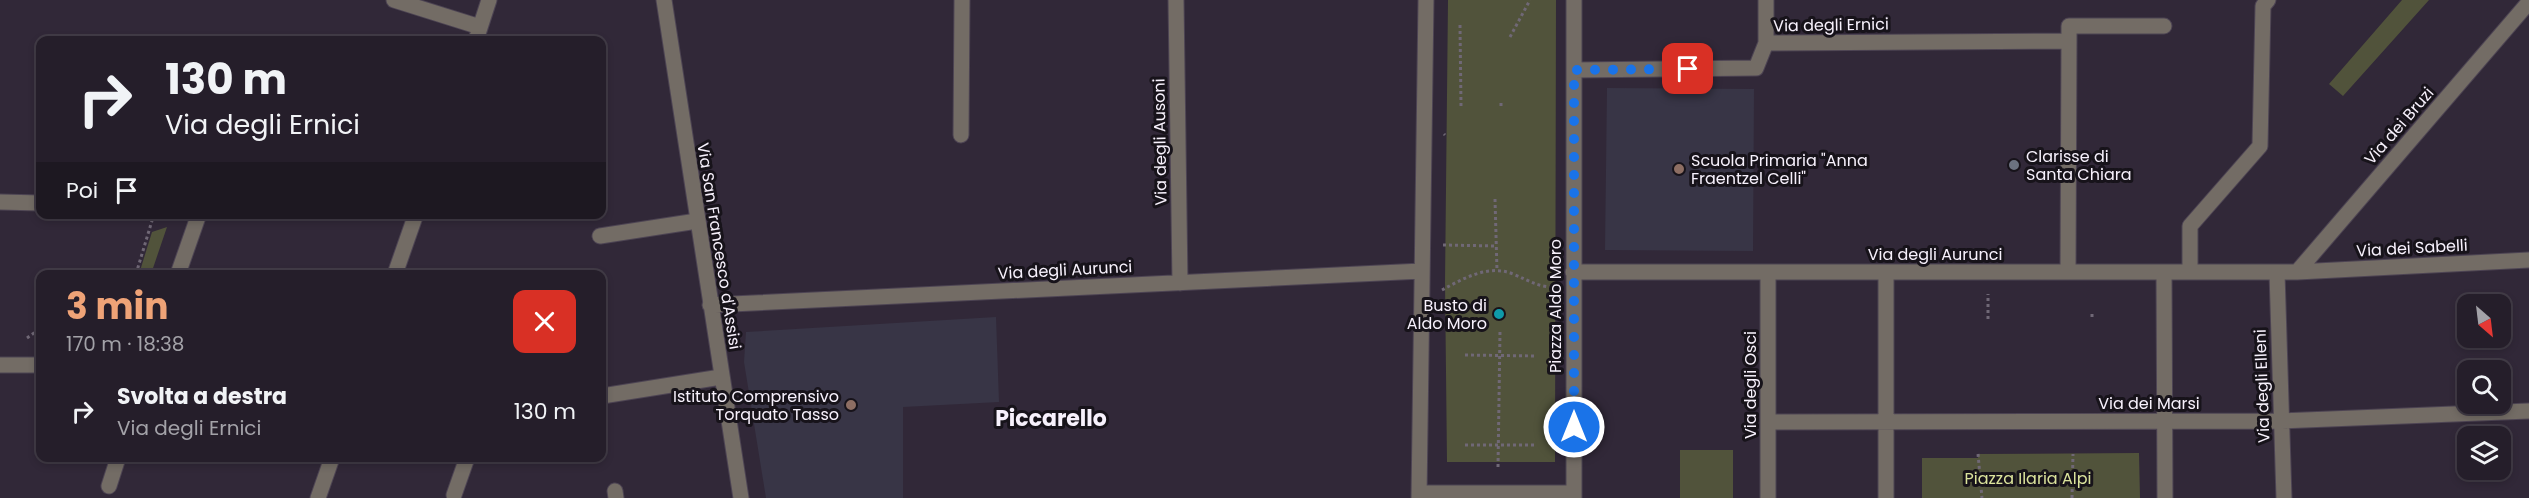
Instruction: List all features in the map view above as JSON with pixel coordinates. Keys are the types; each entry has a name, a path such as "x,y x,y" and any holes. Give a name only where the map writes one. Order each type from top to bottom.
{"street":[{"path":"394,0 478,34 489,0"},
{"name":"Via San Francesco d'Assisi","path":"664,0 741,498"},
{"path":"961,135 962,0"},
{"name":"Via degli Ausoni","path":"1176,0 1180,283"},
{"name":"Piazza Aldo Moro","path":"1426,0 1419,495 1574,496 1574,0"},
{"path":"1766,0 1766,43"},
{"path":"2190,273 2190,226 2260,146 2263,6 2268,0"},
{"name":"Via dei Bruzi","path":"2297,272 2529,2"},
{"path":"2068,272 2069,26 2164,26"},
{"name":"Via degli Ernici","path":"1574,70 1756,68 1766,43 2068,41"},
{"path":"0,202 36,203"},
{"path":"179,270 197,219"},
{"path":"396,270 409,219"},
{"path":"600,236 697,221"},
{"name":"Via dei Sabelli","path":"2297,272 2529,260"},
{"name":"Via degli Aurunci","path":"710,305 1422,271"},
{"name":"Via degli Aurunci","path":"1573,272 2297,272"},
{"name":"Via degli Osci","path":"1768,272 1768,498"},
{"path":"1886,272 1886,498"},
{"path":"2164,272 2165,498"},
{"name":"Via degli Elleni","path":"2277,273 2284,498"},
{"path":"0,365 36,365"},
{"path":"606,395 721,378"},
{"name":"Via dei Marsi","path":"1768,422 2282,421 2529,411"},
{"path":"109,486 117,462"},
{"path":"318,498 331,462"},
{"path":"454,495 466,462"}],"path":[{"path":"1510,37 1530,0"},
{"path":"1460,25 1461,106"},
{"path":"1501,106 1502,101"},
{"path":"1495,199 1497,270"},
{"path":"137,270 152,219"},
{"path":"1443,245 1497,246"},
{"path":"1442,290 1474,274 1497,270 1515,275 1540,287 1559,287"},
{"path":"1988,294 1988,319"},
{"path":"1498,467 1500,331"},
{"path":"27,338 36,332"},
{"path":"1465,355 1537,356"},
{"path":"1465,445 1534,445"},
{"path":"1978,454 1982,498"},
{"path":"2072,498 2073,454"}],"shaded area":[{"name":"Scuola Primaria \"Anna Fraentzel Celli\"","path":"1607,88 1754,89 1753,251 1605,250"},
{"name":"Istituto Comprensivo Torquato Tasso","path":"996,317 999,402 903,407 903,498 766,498 744,362 746,332"}],"green space":[{"path":"1448,0 1556,0 1555,462 1447,462 1445,283"},
{"path":"2402,0 2429,0 2343,96 2329,84"},
{"path":"167,227 152,270 140,270 152,232"},
{"path":"1680,450 1733,450 1733,498 1680,498"},
{"name":"Piazza Ilaria Alpi","path":"2139,453 2140,498 1922,498 1922,458 1978,458 1978,454"}],"place":[{"name":"Clarisse di Santa Chiara","path":"2014,165"},
{"name":"Scuola Primaria \"Anna Fraentzel Celli\"","path":"1679,169"},
{"name":"Busto di Aldo Moro","path":"1499,314"},
{"name":"Istituto Comprensivo Torquato Tasso","path":"851,405"}],"district":[{"name":"Piccarello","path":"1051,418"}],"route":[{"path":"1574,427 1574,70 1688,69"}]}
